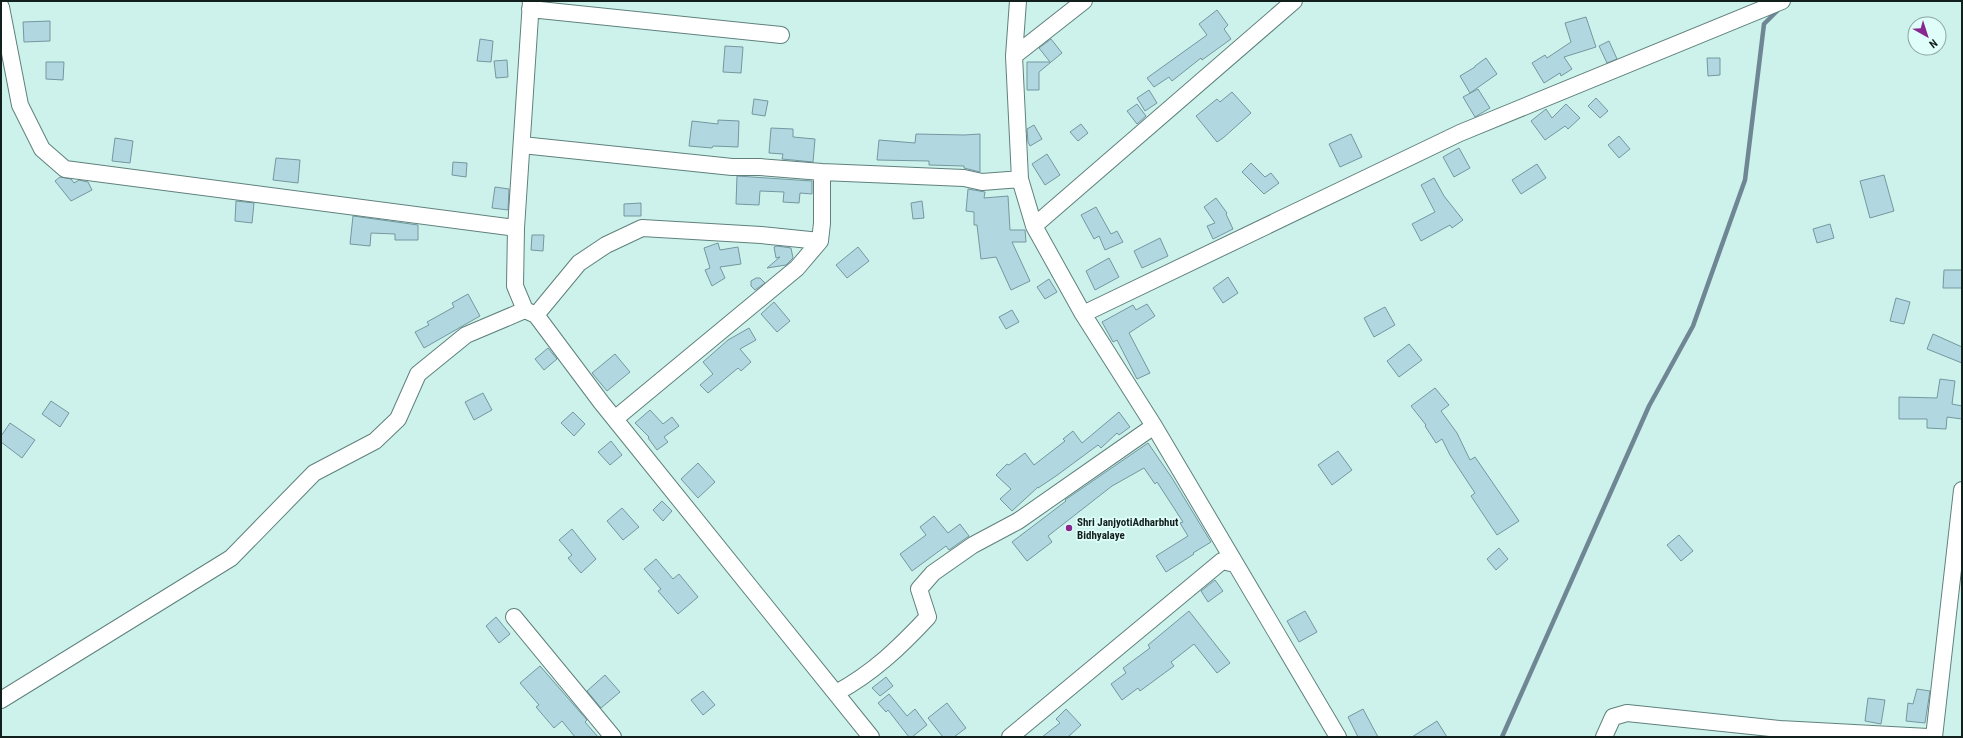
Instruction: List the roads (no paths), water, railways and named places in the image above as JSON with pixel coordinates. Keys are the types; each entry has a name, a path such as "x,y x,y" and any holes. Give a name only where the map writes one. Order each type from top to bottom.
{"street":[{"path":"1018,1 1014,56 1020,179 1034,226 1083,314 1154,426 1338,737"},
{"path":"1014,56 1084,1"},
{"path":"1034,226 1294,1"},
{"path":"1083,314 1460,132 1782,1"},
{"path":"781,35 530,5 516,228 514,286 530,312 601,402 616,418 871,737"},
{"path":"1,7 20,105 42,149 65,169 516,228"},
{"path":"522,145 732,168 760,167 822,172 964,178 982,182 1020,179"},
{"path":"616,418 797,268 820,241 822,223 822,172"},
{"path":"1,700 231,558 314,473 375,441 398,419 418,374 466,334 530,312 579,263 606,244 642,228 761,234 820,241"},
{"path":"836,693 854,684 894,653 928,617 919,589 933,573 973,545 1018,521 1154,426"},
{"path":"1934,737 1962,490"},
{"path":"1010,737 1222,562 1236,564"},
{"path":"514,617 613,737"},
{"path":"1604,737 1613,717 1627,713 1780,729 1928,737"}],"waterway":[{"path":"1502,737 1649,406 1693,326 1745,180 1764,24 1778,10"}],"place":[{"name":"Shri JanjyotiAdharbhut Bidhyalaye","path":"1069,528"}]}
